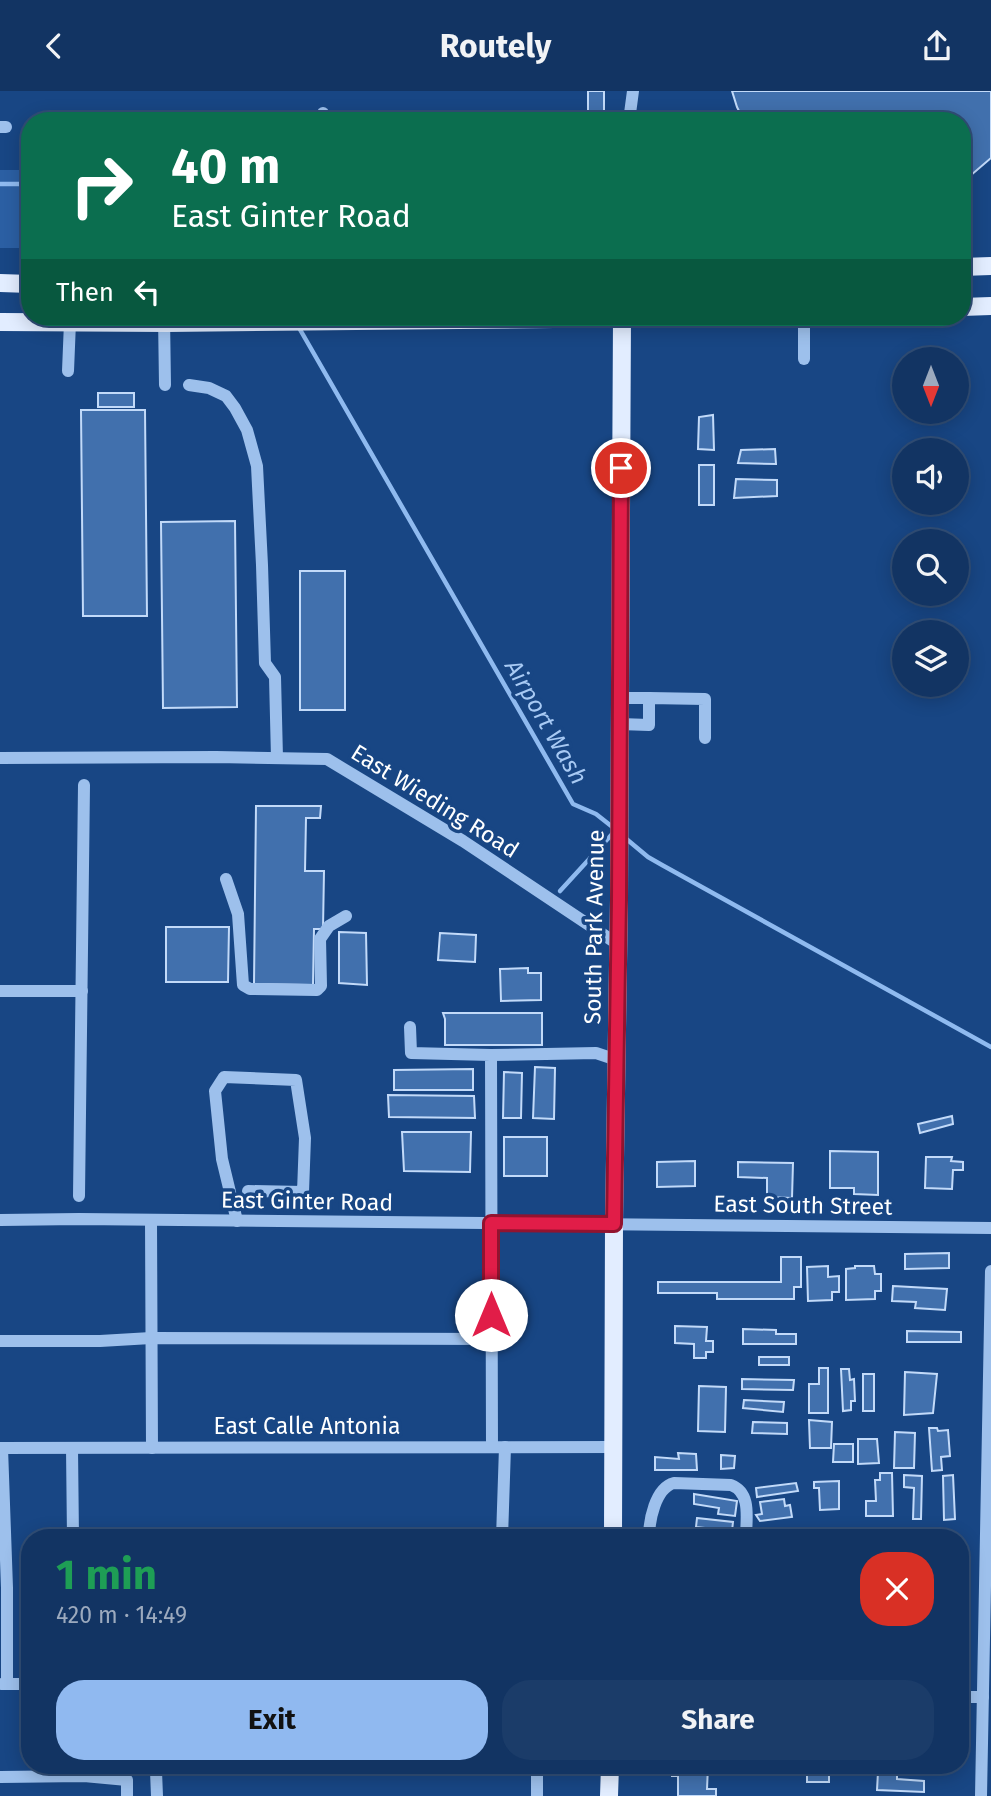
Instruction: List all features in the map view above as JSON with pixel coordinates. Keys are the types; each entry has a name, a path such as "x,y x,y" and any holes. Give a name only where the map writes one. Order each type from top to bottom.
{"main road":[{"path":"971,267 991,266"},
{"path":"0,283 21,284"},
{"path":"971,307 991,306"},
{"path":"0,322 21,322"},
{"name":"South Park Avenue","path":"613,1529 622,326"},
{"path":"609,1796 610,1774"}],"street":[{"path":"630,112 633,91"},
{"path":"68,371 70,326"},
{"path":"164,326 165,385"},
{"path":"804,326 804,359"},
{"path":"189,385 209,388 226,396 247,430 257,467 265,663 275,677 277,758"},
{"path":"620,698 705,699 705,738"},
{"path":"620,724 649,725 649,698"},
{"name":"East Wieding Road","path":"0,758 327,759 464,841 618,946"},
{"path":"79,1196 84,785"},
{"path":"226,879 238,914 243,985 250,989 317,990 321,986 320,939 329,926 345,916"},
{"path":"0,991 82,991"},
{"path":"410,1027 411,1053 596,1053 617,1060"},
{"path":"491,1055 491,1339 502,1529"},
{"path":"237,1221 222,1159 215,1091 224,1077 296,1080 305,1138 303,1192 248,1191"},
{"name":"East Ginter Road","path":"0,1220 614,1224"},
{"path":"150,1220 152,1448"},
{"name":"East South Street","path":"614,1224 991,1228"},
{"path":"981,1796 991,1271"},
{"path":"0,1341 151,1338 491,1339"},
{"name":"East Calle Antonia","path":"1,1448 615,1447"},
{"path":"1,1448 7,1588 4,1684"},
{"path":"72,1448 73,1529"},
{"path":"651,1529 660,1494 668,1484 674,1483 731,1485 739,1488 746,1499 746,1529"},
{"path":"969,1697 983,1697"},
{"path":"0,1777 42,1774"},
{"path":"99,1774 127,1780 127,1796"},
{"path":"156,1774 157,1796"},
{"path":"537,1774 537,1796"}],"shaded area":[{"path":"0,170 21,170 21,248 0,248"}],"building":[{"path":"588,91 604,91 604,112 588,112"},
{"path":"732,91 991,91 991,158 971,175 971,112 740,112"},
{"path":"98,393 134,393 134,407 98,407"},
{"path":"81,410 145,410 147,616 83,616"},
{"path":"713,415 714,450 698,449 699,417"},
{"path":"775,449 776,464 738,463 741,450"},
{"path":"699,465 714,465 714,505 699,505"},
{"path":"736,479 777,480 777,496 734,498"},
{"path":"235,521 237,707 163,708 161,522"},
{"path":"300,571 345,571 345,710 300,710"},
{"path":"256,806 321,806 320,818 306,818 305,871 324,871 323,929 314,929 313,985 254,984"},
{"path":"166,927 229,927 228,982 166,982"},
{"path":"339,932 366,933 367,985 339,983"},
{"path":"440,933 476,935 475,962 438,960"},
{"path":"528,968 528,973 541,973 541,1000 501,1001 500,969"},
{"path":"443,1013 542,1013 542,1045 445,1045"},
{"path":"535,1067 555,1068 554,1119 533,1118"},
{"path":"473,1069 473,1090 394,1090 394,1070"},
{"path":"504,1072 522,1073 521,1118 503,1118"},
{"path":"388,1095 474,1096 475,1118 389,1117"},
{"path":"952,1116 953,1124 920,1133 918,1124"},
{"path":"402,1132 471,1132 470,1172 404,1171"},
{"path":"504,1137 547,1137 547,1176 504,1176"},
{"path":"830,1151 878,1152 878,1195 854,1194 854,1188 830,1188"},
{"path":"926,1157 952,1157 951,1161 963,1162 963,1170 953,1170 952,1189 925,1188"},
{"path":"695,1161 695,1186 657,1187 657,1162"},
{"path":"738,1162 793,1163 792,1198 767,1197 767,1178 738,1177"},
{"path":"949,1253 949,1268 905,1269 905,1254"},
{"path":"781,1257 801,1257 801,1287 794,1287 794,1299 717,1299 717,1293 658,1293 658,1282 781,1282"},
{"path":"828,1266 828,1277 839,1276 839,1292 832,1292 832,1300 808,1301 807,1267"},
{"path":"874,1266 875,1274 881,1274 881,1291 875,1291 875,1299 846,1300 846,1269"},
{"path":"893,1286 947,1289 945,1310 915,1308 916,1302 892,1301"},
{"path":"675,1326 707,1327 706,1341 713,1341 713,1352 706,1352 706,1358 694,1358 694,1344 675,1343"},
{"path":"743,1329 776,1330 776,1334 796,1334 796,1344 743,1344"},
{"path":"907,1331 961,1332 961,1342 907,1342"},
{"path":"759,1357 789,1357 789,1365 759,1365"},
{"path":"819,1368 828,1368 828,1413 809,1413 809,1384 819,1384"},
{"path":"841,1369 849,1369 850,1380 854,1379 855,1401 851,1401 851,1410 843,1411"},
{"path":"905,1372 937,1374 933,1413 904,1415"},
{"path":"863,1374 874,1374 874,1411 863,1411"},
{"path":"742,1379 794,1380 793,1390 742,1389"},
{"path":"699,1386 726,1387 725,1432 698,1431"},
{"path":"744,1400 784,1402 783,1412 743,1408"},
{"path":"809,1420 832,1422 831,1448 810,1448"},
{"path":"753,1422 787,1423 787,1434 752,1433"},
{"path":"929,1428 948,1430 950,1456 941,1457 942,1470 932,1471"},
{"path":"895,1432 915,1433 914,1468 894,1468"},
{"path":"858,1439 877,1439 879,1463 858,1464"},
{"path":"834,1444 853,1444 853,1462 833,1462"},
{"path":"678,1453 696,1454 697,1470 655,1470 655,1457 679,1459"},
{"path":"721,1455 735,1456 734,1468 721,1469"},
{"path":"880,1473 892,1473 893,1516 866,1516 866,1501 876,1501 875,1480 880,1480"},
{"path":"904,1475 922,1476 921,1519 913,1519 914,1488 904,1487"},
{"path":"953,1475 955,1519 944,1520 943,1476"},
{"path":"839,1481 839,1509 820,1510 819,1488 814,1488 814,1482"},
{"path":"796,1483 798,1491 757,1497 756,1488"},
{"path":"694,1494 737,1501 735,1516 718,1514 719,1508 694,1504"},
{"path":"784,1499 785,1506 790,1505 792,1517 760,1521 756,1515 762,1514 760,1502"},
{"path":"697,1518 733,1522 732,1529 696,1527"},
{"path":"708,1774 707,1789 716,1789 716,1796 678,1796 678,1776 672,1776"},
{"path":"807,1774 829,1774 829,1782 807,1782"},
{"path":"878,1774 897,1774 897,1779 924,1781 924,1792 877,1790"}],"waterway":[{"path":"0,184 21,184"},
{"name":"Airport Wash","path":"298,326 573,804 596,814 615,829"},
{"path":"560,891 614,832"},
{"name":"Airport Wash","path":"624,837 648,857 991,1047"}],"route":[{"path":"491,1315 491,1223 614,1224 621,468"}]}
